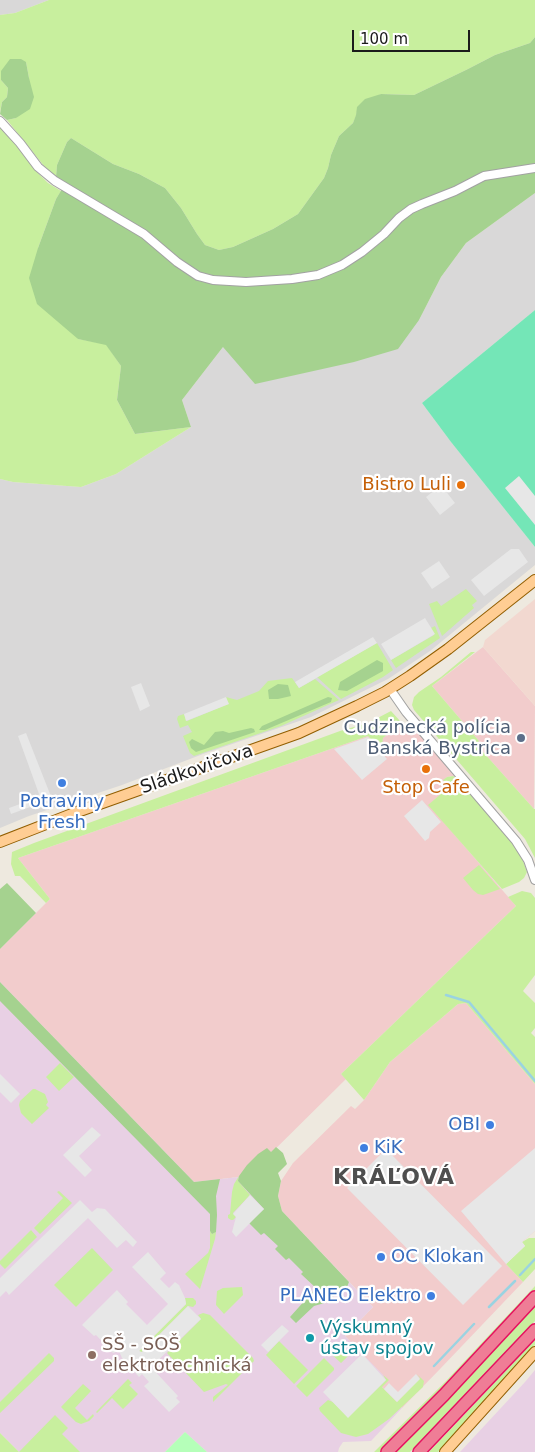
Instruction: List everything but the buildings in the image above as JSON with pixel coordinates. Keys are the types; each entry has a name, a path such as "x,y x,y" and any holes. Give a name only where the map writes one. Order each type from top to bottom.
{"highway":[{"path":"387,1452 438,1402 535,1297"},
{"path":"419,1452 535,1330"}],"main road":[{"name":"Sládkovičova","path":"0,842 69,815 300,733 357,706 390,689 448,649 535,580"},
{"path":"445,1452 535,1352"}],"street":[{"path":"0,121 38,167 55,182 144,234 177,262 198,276 213,280 246,282 318,275 342,266 362,252 411,209 455,191 484,176 535,168"},
{"path":"390,689 406,712 512,835 524,852 535,880"}],"shaded area":[{"path":"0,0 49,0 15,13 0,15"},
{"path":"535,193 535,310 422,403 535,547 535,565 430,651 388,679 311,717 203,754 122,785 29,816 0,828 0,479 13,482 81,487 116,474 191,427 182,400 223,347 419,320 441,277 466,243"},
{"path":"519,476 535,496 535,525 505,488"},
{"path":"441,485 455,503 440,515 426,497"},
{"path":"511,549 519,549 528,562 484,596 471,580"},
{"path":"439,561 450,577 432,589 421,573"},
{"path":"535,599 535,706 483,647 485,640"},
{"path":"425,618 435,634 391,660 381,644"},
{"path":"373,637 377,643 299,688 295,682"},
{"path":"483,647 535,706 534,809 476,744 479,741 432,686"},
{"path":"141,683 150,706 140,711 131,687"},
{"path":"226,697 229,704 186,721 184,714"},
{"path":"401,722 411,725 459,779 453,776 447,777 444,780 449,787 429,805 516,906 341,1074 346,1079 248,1176 194,1182 0,982 0,949 50,899 18,858 368,736 383,751 381,746 383,738"},
{"path":"26,733 52,799 11,814 9,808 37,798 39,794 18,736"},
{"path":"368,737 387,759 362,780 334,749"},
{"path":"422,800 441,822 430,832 429,838 425,841 404,816"},
{"path":"0,982 194,1182 248,1176 373,1307 345,1336 388,1380 381,1386 402,1408 371,1441 343,1442 338,1452 207,1452 185,1432 165,1452 19,1452 0,1433"},
{"path":"466,1003 535,1084 535,1231 522,1242 506,1264 523,1282 402,1408 381,1386 387,1380 345,1336 373,1307 282,1211 278,1196 281,1181 293,1163 351,1106 355,1109 364,1100 390,1062 458,1004"},
{"path":"0,1074 20,1094 11,1103 0,1092"},
{"path":"92,1127 101,1135 79,1156 92,1170 85,1177 63,1155"},
{"path":"535,1148 535,1231 522,1242 525,1246 506,1264 461,1211"},
{"name":"OC Klokan","path":"386,1149 502,1266 463,1305 347,1188"},
{"path":"250,1195 264,1209 236,1237 232,1232 236,1217 233,1214"},
{"path":"80,1200 92,1212 97,1208 105,1209 137,1242 133,1247 126,1240 117,1248 88,1218 9,1295 6,1291 0,1297 0,1278"},
{"path":"148,1252 166,1273 160,1279 169,1288 175,1282 179,1285 186,1304 139,1351 142,1352 188,1306 201,1319 151,1367 178,1396 176,1398 180,1402 169,1412 144,1386 149,1382 142,1374 139,1377 122,1358 119,1351 113,1353 96,1335 94,1336 82,1325 117,1290 128,1302 126,1304 147,1325 168,1304 132,1267"},
{"path":"282,1325 289,1331 268,1352 261,1345"},
{"path":"362,1354 386,1380 348,1418 323,1392"},
{"path":"535,1370 535,1452 460,1452 525,1382"},
{"path":"416,1374 420,1379 397,1402 384,1389 389,1383 398,1392"}],"green space":[{"path":"49,0 535,0 535,37 530,43 495,55 414,95 381,94 358,107 353,123 339,136 324,178 298,214 273,229 233,247 219,250 205,245 181,208 165,188 139,174 113,164 71,138 67,142 57,165 56,177 44,166 7,120 16,118 29,78 26,62 1,80 8,88 7,97 2,102 0,112 0,15 15,13"},
{"path":"535,37 535,193 466,243 441,277 419,320 398,349 354,362 255,384 223,347 182,400 191,427 135,434 117,400 121,366 106,345 78,339 37,304 29,278 56,199 65,184 56,177 57,165 67,142 71,138 113,164 139,174 165,188 181,208 205,245 219,250 233,247 273,229 298,214 324,178 339,136 353,123 357,107 365,99 381,94 414,95 495,55 530,43"},
{"path":"10,59 21,59 26,62 34,97 30,109 16,118 7,120 0,114 2,102 7,97 8,88 1,80 1,71"},
{"path":"0,127 35,170 48,183 61,191 56,199 38,248 78,339 106,344 121,366 117,400 135,434 191,427 116,474 81,487 13,482 0,479"},
{"path":"535,310 535,547 422,403"},
{"path":"466,589 477,601 472,605 474,608 442,636 429,604 437,601 441,606"},
{"path":"435,626 440,638 396,668 391,660 434,635 431,628"},
{"path":"377,643 393,670 383,677 341,699 317,677"},
{"path":"471,652 475,652 432,686 479,741 476,744 535,809 535,858 525,839 414,710 412,705 414,697 419,692 441,677"},
{"path":"377,660 383,663 383,671 347,691 338,690 340,682"},
{"path":"292,678 299,688 315,679 339,700 281,726 194,756 190,753 183,736 192,732 188,725 180,728 178,716 184,714 187,721 228,704 226,697 237,700 259,691 268,681"},
{"path":"278,684 288,685 291,696 269,699 268,690"},
{"path":"328,697 332,698 331,702 265,730 259,730 262,726"},
{"path":"391,711 401,722 383,738 382,746 384,753 368,736 18,858 50,899 46,903 20,876 15,876 11,864 12,852 340,731 368,723"},
{"path":"251,728 255,732 196,752 191,748 189,742 192,739 204,745 215,732 223,731 229,733"},
{"path":"453,776 459,779 509,836 521,855 527,872 519,882 502,889 428,805 449,787 443,780"},
{"path":"479,865 500,889 483,895 473,890 463,878"},
{"path":"7,883 36,913 0,949 0,889"},
{"path":"522,891 531,893 535,898 535,975 523,991 535,1003 535,1028 531,1033 535,1037 535,1084 466,1003 458,1004 390,1062 364,1100 341,1074 516,906 508,897"},
{"path":"0,982 194,1182 220,1179 216,1196 216,1232 212,1234 210,1231 210,1214 0,1001"},
{"path":"60,1063 74,1077 59,1091 46,1077"},
{"path":"33,1089 45,1094 48,1102 46,1105 49,1108 32,1124 21,1113 19,1105 20,1101"},
{"path":"276,1147 283,1153 287,1164 278,1173 281,1181 278,1196 282,1211 349,1282 343,1291 338,1291 328,1302 314,1306 296,1323 290,1317 316,1288 301,1274 303,1272 289,1258 286,1260 275,1249 278,1246 264,1233 261,1235 249,1223 264,1209 238,1181 239,1176 247,1165 258,1154 267,1148 271,1152"},
{"path":"239,1176 238,1181 250,1195 233,1213 236,1217 231,1220 228,1218 228,1215 230,1214 232,1192"},
{"path":"59,1191 72,1203 40,1234 34,1228 63,1198 57,1192"},
{"path":"31,1230 37,1237 5,1269 0,1264 0,1261"},
{"path":"210,1231 212,1234 216,1232 215,1239 200,1289 185,1274 208,1253 210,1248"},
{"path":"529,1238 535,1238 535,1269 523,1282 506,1264 525,1246 522,1242"},
{"path":"92,1248 113,1270 76,1307 54,1285"},
{"path":"535,1286 535,1290 418,1414 380,1452 374,1452 446,1381"},
{"path":"242,1287 243,1295 224,1314 216,1305 217,1291 223,1288"},
{"path":"185,1298 193,1298 196,1304 193,1307 188,1306 141,1353 139,1351 186,1304"},
{"path":"535,1305 535,1321 461,1400 410,1452 394,1452"},
{"path":"203,1313 210,1315 254,1361 213,1402 213,1397 228,1385 226,1384 204,1392 167,1353 201,1319 198,1315"},
{"path":"535,1340 535,1345 438,1452 429,1452"},
{"path":"279,1341 308,1370 294,1384 266,1355"},
{"path":"337,1342 350,1354 341,1363 328,1351"},
{"path":"49,1353 54,1358 54,1361 0,1413 0,1402"},
{"path":"324,1358 334,1370 307,1397 296,1386"},
{"path":"417,1374 424,1381 423,1387 389,1419 368,1434 356,1437 341,1433 320,1411 319,1408 328,1400 333,1402 348,1417 386,1380 383,1375 389,1380 382,1387 397,1402 420,1378"},
{"path":"128,1379 132,1383 129,1385 138,1394 123,1409 112,1398 97,1413 96,1412"},
{"path":"83,1384 91,1391 75,1408 87,1420 93,1414 94,1416 89,1421 81,1424 76,1422 61,1407"},
{"path":"55,1415 68,1428 62,1434 80,1452 19,1452"},
{"path":"185,1432 207,1452 165,1452"},
{"path":"0,1433 19,1452 0,1452"}],"waterway":[{"path":"446,995 469,1002 535,1081"},
{"path":"520,1275 535,1259"},
{"path":"489,1307 515,1281"},
{"path":"434,1366 474,1324"}],"place":[{"name":"Bistro Luli","path":"461,485"},
{"name":"Cudzinecká polícia Banská Bystrica","path":"521,738"},
{"name":"Stop Cafe","path":"426,769"},
{"name":"Potraviny Fresh","path":"62,783"},
{"name":"OBI","path":"490,1125"},
{"name":"KiK","path":"364,1148"},
{"name":"OC Klokan","path":"381,1257"},
{"name":"PLANEO Elektro","path":"431,1296"},
{"name":"Výskumný ústav spojov","path":"310,1338"},
{"name":"SŠ - SOŠ elektrotechnická","path":"92,1355"}],"district":[{"name":"KRÁĽOVÁ","path":"394,1178"}]}
